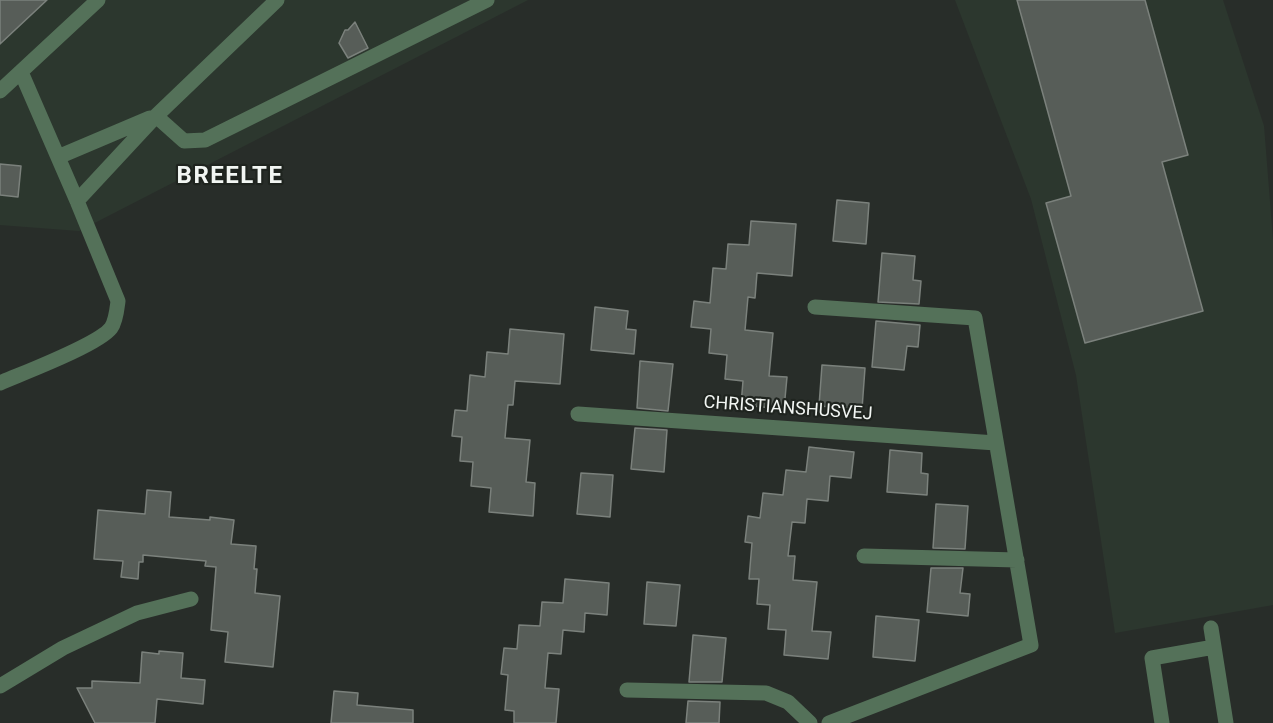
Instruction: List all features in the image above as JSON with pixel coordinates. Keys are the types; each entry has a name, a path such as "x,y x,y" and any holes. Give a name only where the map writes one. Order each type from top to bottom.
{"street":[{"path":"0,91 98,0"},
{"path":"77,201 156,116 278,0"},
{"path":"156,116 184,141 206,140 487,0"},
{"path":"0,383 89,344 111,329 118,301 21,72"},
{"path":"58,157 156,116"},
{"path":"816,307 975,318 1031,645 829,723"},
{"name":"CHRISTIANSHUSVEJ","path":"578,414 996,443"},
{"path":"864,556 1017,560"},
{"path":"0,686 63,648 138,613 191,599"},
{"path":"1211,628 1226,723"},
{"path":"1162,723 1152,658 1214,647"},
{"path":"627,690 766,693 788,702 810,723"}],"shaded area":[{"path":"0,0 528,0 79,231 0,225"},
{"path":"955,0 1223,0 1264,126 1273,240 1273,605 1115,633 1076,375 1031,199"}],"building":[{"path":"0,0 47,0 0,44"},
{"path":"1017,0 1145,0 1188,155 1162,162 1203,311 1085,343 1046,203 1071,196"},
{"path":"355,22 368,48 348,58 339,43 345,30 348,30"},
{"path":"0,164 21,166 18,197 0,195"},
{"path":"837,200 869,203 866,244 833,241"},
{"path":"751,221 796,224 792,276 757,273 755,298 748,297 745,330 773,333 769,376 787,377 784,409 741,405 743,381 725,379 727,355 709,353 711,329 691,327 694,301 710,303 713,268 726,269 728,244 749,245"},
{"path":"882,253 915,256 913,280 921,281 919,304 878,302"},
{"path":"595,307 628,311 626,329 636,330 634,354 591,350"},
{"path":"876,321 920,325 918,347 907,346 904,370 872,367"},
{"path":"510,329 564,334 560,384 515,381 513,405 508,405 505,438 530,440 526,482 535,483 533,516 489,512 491,488 471,486 473,462 460,461 462,437 452,436 455,410 467,411 470,375 485,377 487,352 508,354"},
{"path":"640,361 673,364 668,411 637,408"},
{"path":"822,365 865,368 862,409 819,406"},
{"path":"635,428 667,430 664,472 631,469"},
{"path":"809,447 854,452 851,478 830,476 828,501 807,499 805,523 792,522 788,556 795,556 793,580 817,582 812,631 831,632 828,659 784,655 786,630 768,629 770,605 757,604 759,579 749,579 752,543 745,542 748,516 760,518 763,493 783,495 786,470 806,472"},
{"path":"890,450 922,453 921,473 928,474 927,495 887,492"},
{"path":"581,473 613,475 610,517 577,514"},
{"path":"147,490 171,492 169,517 210,520 210,517 234,520 231,544 256,546 255,593 280,596 273,667 225,662 228,632 211,630 216,567 205,566 206,561 143,555 143,562 139,562 138,579 121,577 123,561 94,559 98,510 145,514"},
{"path":"936,504 968,506 965,549 933,548"},
{"path":"931,568 963,568 960,593 970,594 968,616 927,612"},
{"path":"565,579 609,583 607,615 585,613 584,632 563,630 561,654 548,653 545,688 559,689 556,723 514,723 514,711 505,710 508,675 501,674 504,648 517,649 519,625 540,626 542,602 563,603"},
{"path":"647,582 680,585 676,626 644,624"},
{"path":"876,616 919,620 915,661 873,657"},
{"path":"693,635 726,638 722,682 689,682"},
{"path":"159,651 183,653 181,678 205,680 203,704 157,699 155,723 95,723 77,688 92,688 92,681 140,683 142,652 159,654"},
{"path":"334,691 358,693 357,705 413,710 413,723 331,723"},
{"path":"688,701 720,702 719,723 686,723"}],"district":[{"name":"BREELTE","path":"230,177"}]}
